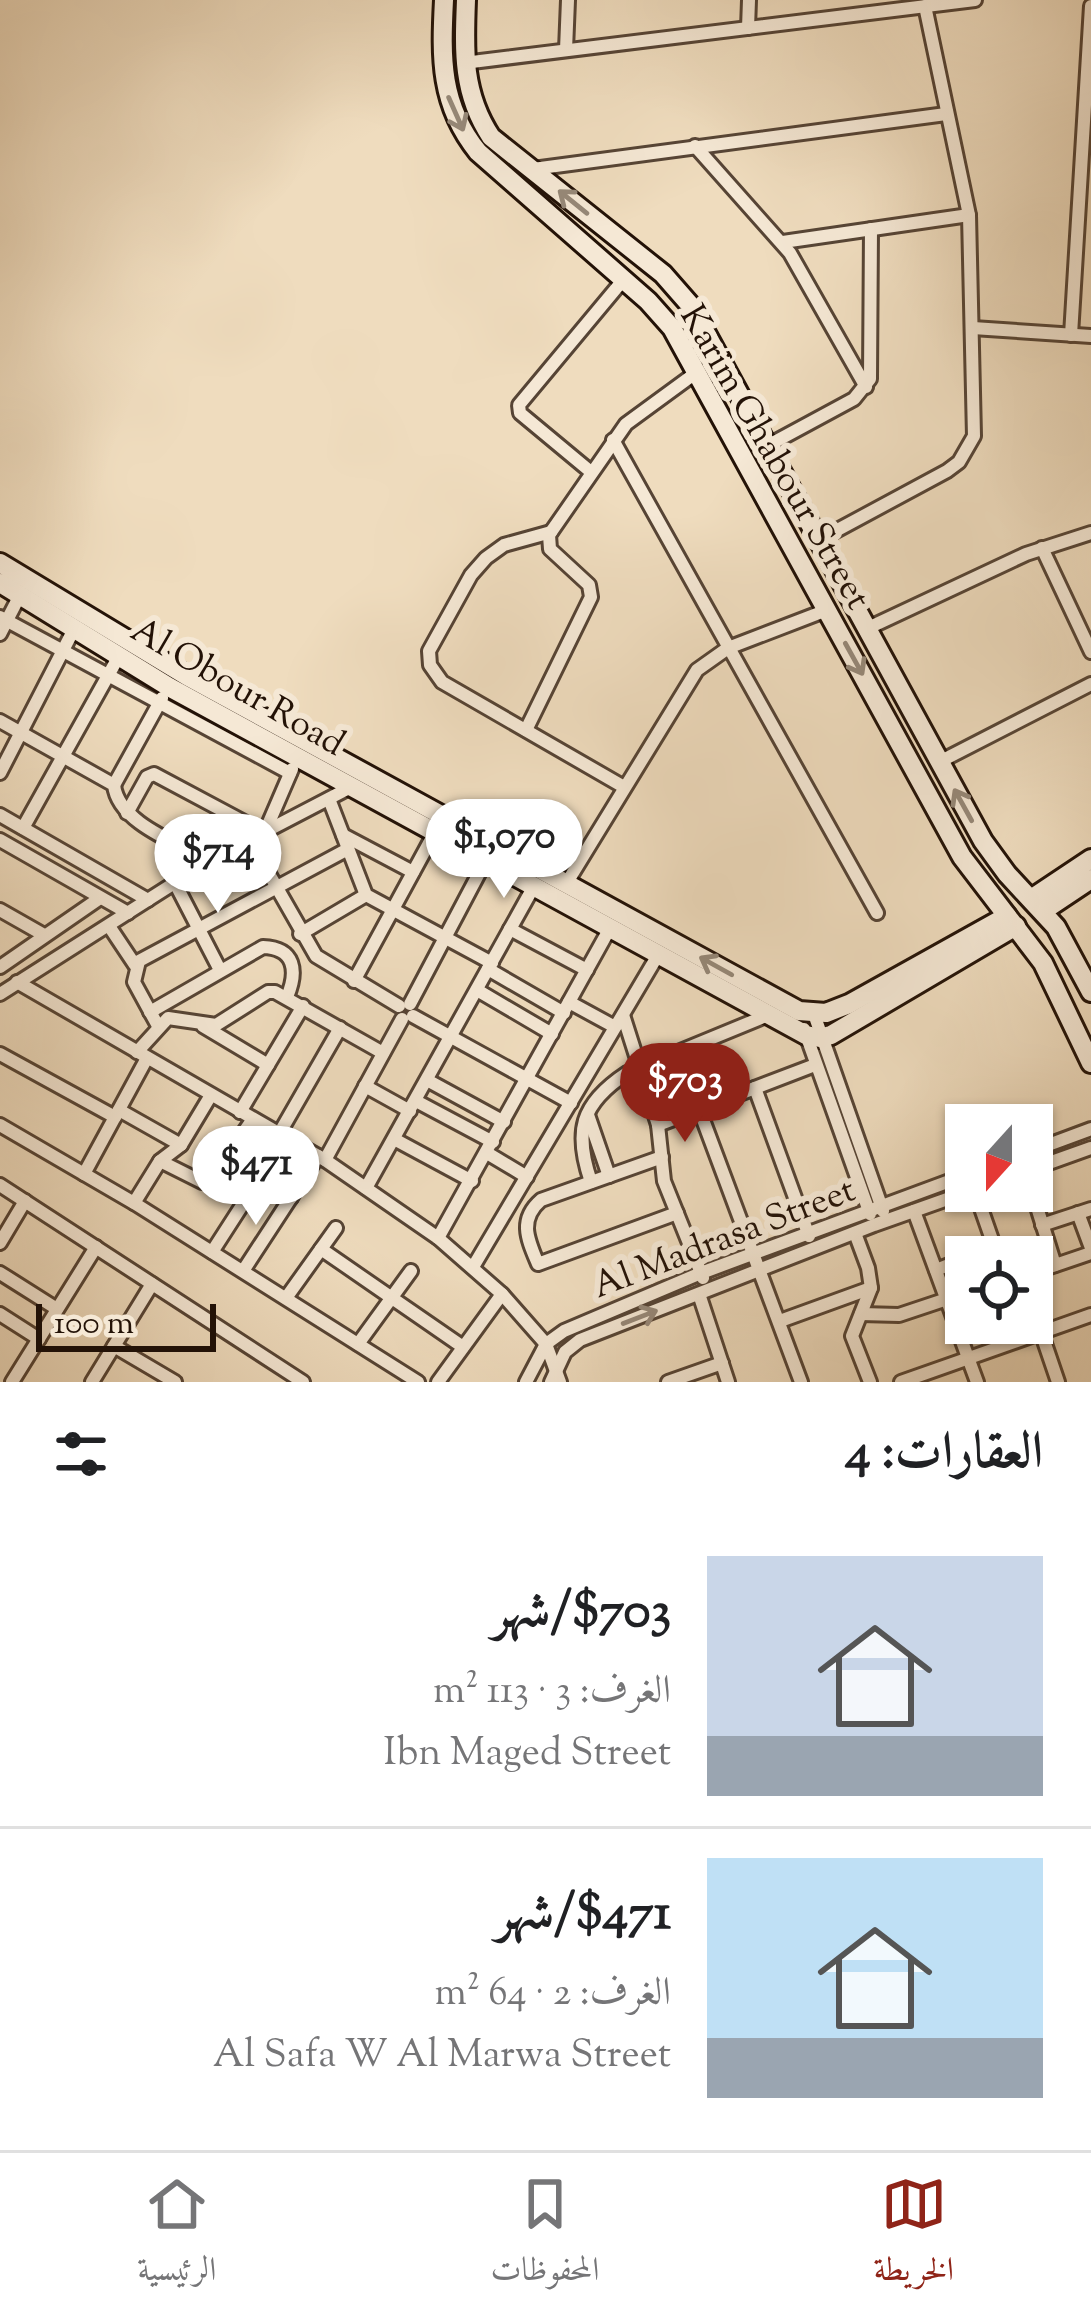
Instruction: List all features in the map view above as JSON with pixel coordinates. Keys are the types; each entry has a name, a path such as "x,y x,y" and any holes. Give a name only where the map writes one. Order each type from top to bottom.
{"street":[{"name":"Karim Ghabour Street","path":"444,0 441,65 446,94 459,124 478,152 663,317 962,856 1051,976 1091,1063"},
{"name":"Karim Ghabour Street","path":"466,0 464,62 470,97 491,137 644,259 691,306 983,841 1056,927 1091,992"},
{"path":"566,50 568,0"},
{"path":"748,0 748,28"},
{"path":"844,16 845,0"},
{"path":"464,62 974,0"},
{"path":"817,541 947,471 968,450 975,422 969,215 925,6"},
{"path":"1071,334 1087,142 1091,6"},
{"path":"532,170 946,114"},
{"path":"694,146 783,242 866,387"},
{"path":"783,242 969,215"},
{"path":"767,446 854,399 866,387 873,363 871,229"},
{"path":"588,248 604,246 608,230"},
{"path":"591,472 520,413 519,405 624,279 631,263 644,259"},
{"path":"973,328 1091,336"},
{"path":"526,730 591,597 589,585 550,549 551,532 613,440 645,407 697,372"},
{"path":"613,440 877,914"},
{"path":"551,532 505,545 486,558 471,575 429,651 430,665 442,682 624,787"},
{"path":"866,629 1042,548 1091,533"},
{"path":"1042,548 1091,652"},
{"name":"Al Obour Road","path":"0,562 138,648 297,757"},
{"name":"Al Obour Road","path":"0,583 119,656 164,695 356,779 806,1012"},
{"path":"20,595 2,624 108,676 164,695 114,785 116,800 127,813 208,861"},
{"path":"566,884 690,677 728,648 826,610"},
{"path":"0,772 74,628"},
{"path":"23,828 119,656"},
{"path":"939,762 1091,684"},
{"path":"0,722 114,785"},
{"path":"297,757 259,833 275,888 316,956 571,1103"},
{"path":"127,813 147,777 154,774 259,833"},
{"path":"0,994 208,861 329,799 356,779"},
{"name":"Al Obour Road","path":"356,779 435,832 813,1036"},
{"path":"329,799 366,895 567,1007 619,1021"},
{"path":"0,815 148,900"},
{"path":"354,981 435,832"},
{"path":"342,834 413,872"},
{"path":"0,840 128,913"},
{"path":"135,965 348,849"},
{"path":"1037,905 1091,859"},
{"path":"243,1271 365,1086 486,860"},
{"path":"1037,905 1091,879"},
{"path":"175,883 220,970"},
{"path":"366,1188 534,886"},
{"path":"300,934 366,895"},
{"path":"0,967 100,898"},
{"path":"0,910 44,935"},
{"path":"878,1215 806,1012 849,1004 1011,921"},
{"path":"813,1036 831,1035 1011,921"},
{"path":"109,926 135,965 134,982 158,1026"},
{"path":"438,1238 610,928"},
{"path":"510,929 587,970"},
{"path":"150,1012 262,947 278,949 295,969 287,997"},
{"path":"472,1267 658,955"},
{"path":"16,982 321,1158 438,1238 502,1294 546,1344 556,1378"},
{"path":"476,990 552,1034"},
{"path":"202,1026 216,1025 268,992 287,997 383,1053"},
{"path":"160,1161 202,1182 214,1178 227,1160 268,1065 303,1006"},
{"path":"591,1183 579,1148 588,1115 611,1083 768,1015"},
{"path":"84,1174 158,1026 175,1017 202,1026 268,1065"},
{"path":"619,1021 658,1125 664,1181 701,1273 728,1382"},
{"path":"279,1134 340,1028"},
{"path":"813,1036 815,1065 878,1215"},
{"path":"0,1054 181,1145"},
{"path":"658,1125 815,1065"},
{"path":"427,1080 504,1122"},
{"path":"365,1086 490,1148 527,1177"},
{"path":"755,1088 814,1248"},
{"path":"134,1203 160,1161 181,1145 211,1095"},
{"path":"699,1109 801,1382"},
{"path":"588,1115 609,1176"},
{"path":"0,1125 134,1203 418,1382"},
{"path":"1053,1143 1091,1129"},
{"path":"394,1139 472,1181"},
{"path":"1053,1162 1091,1148"},
{"path":"662,1157 541,1200 532,1207 526,1227 538,1264 677,1213"},
{"path":"227,1160 291,1198"},
{"path":"212,1252 260,1179"},
{"path":"0,1184 303,1382"},
{"name":"Al Madrasa Street","path":"556,1378 565,1352 580,1340 855,1233 878,1215 945,1185"},
{"name":"Al Madrasa Street","path":"546,1344 564,1330 755,1252 808,1233 945,1200"},
{"path":"0,1243 26,1201"},
{"path":"914,1211 945,1294"},
{"path":"1038,1212 1042,1225 1055,1265 1091,1250 1084,1211 1042,1225"},
{"path":"286,1298 336,1228"},
{"path":"855,1233 871,1288 852,1336 870,1382"},
{"path":"12,1382 96,1247"},
{"path":"321,1249 463,1348"},
{"path":"936,1270 945,1267"},
{"path":"358,1344 411,1271"},
{"path":"0,1273 58,1309"},
{"path":"92,1382 152,1284"},
{"path":"780,1321 871,1288"},
{"path":"438,1382 502,1294"},
{"path":"861,1314 899,1315 945,1300"},
{"path":"0,1314 39,1339"},
{"path":"1053,1328 1091,1315"},
{"path":"526,1382 546,1344"},
{"path":"964,1344 977,1382"},
{"path":"902,1382 1009,1344"},
{"path":"1046,1344 1058,1382"},
{"path":"114,1346 175,1382"},
{"path":"668,1382 722,1363"},
{"path":"272,1382 280,1368"}]}
